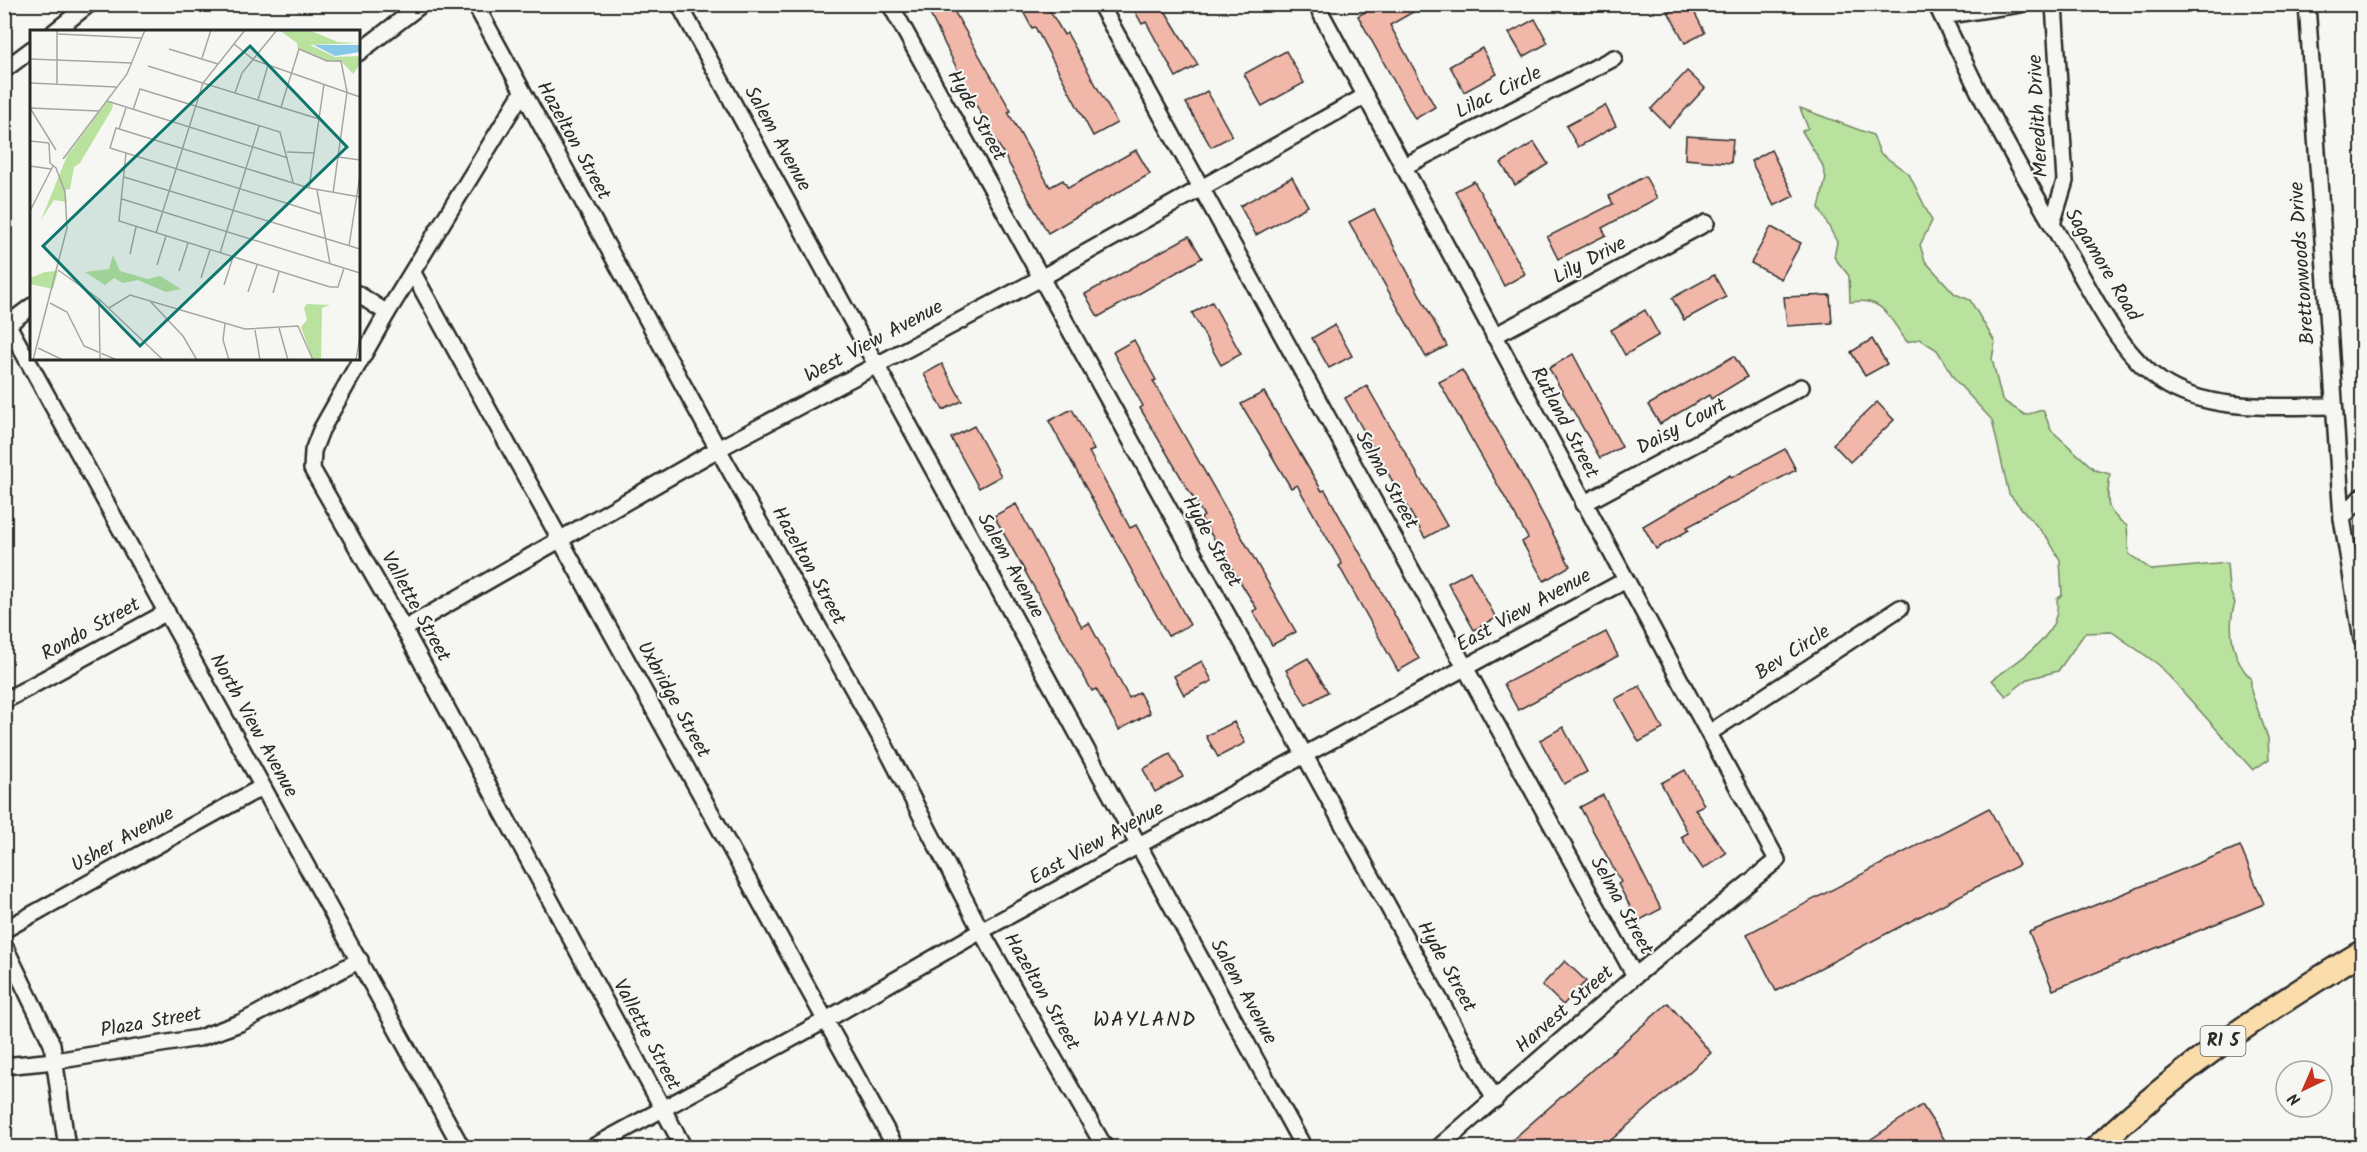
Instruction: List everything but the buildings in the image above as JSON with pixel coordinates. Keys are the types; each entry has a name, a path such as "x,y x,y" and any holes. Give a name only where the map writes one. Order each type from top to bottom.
{"main road":[{"name":"RI 5","path":"2096,1148 2127,1118 2200,1057 2268,1009 2362,952"}],"street":[{"path":"56,30 89,4"},
{"path":"360,51 422,4"},
{"name":"Hazelton Street","path":"476,4 522,93 718,449 883,742 981,931 1105,1148"},
{"name":"Salem Avenue","path":"679,4 1304,1148"},
{"name":"Hyde Street","path":"890,4 1495,1100"},
{"name":"Selma Street","path":"1100,4 1635,976"},
{"name":"Rutland Street","path":"1316,4 1583,504 1777,860"},
{"path":"1939,10 2020,4"},
{"name":"Meredith Drive","path":"2052,224 2065,181 2054,4"},
{"name":"Brettonwoods Drive","path":"2307,4 2342,518 2362,640"},
{"name":"Sagamore Road","path":"1939,10 1981,95 2052,224 2103,313 2136,359 2162,382 2196,398 2253,406 2334,406"},
{"path":"4,70 30,50"},
{"name":"Lilac Circle","path":"1403,166 1614,58"},
{"name":"Vallette Street","path":"522,93 387,313 321,430 313,450 312,469 404,629 684,1148"},
{"name":"West View Avenue","path":"404,629 718,449 1041,278 1365,96"},
{"name":"Lily Drive","path":"1494,336 1706,224"},
{"name":"Uxbridge Street","path":"413,273 896,1148"},
{"path":"360,295 387,313"},
{"path":"6,326 30,308"},
{"name":"North View Avenue","path":"6,326 167,612 462,1148"},
{"name":"Daisy Court","path":"1583,504 1802,387"},
{"path":"2342,518 2362,496"},
{"name":"East View Avenue","path":"591,1148 826,1020 981,931 1624,580"},
{"name":"Bev Circle","path":"1709,733 1900,608"},
{"name":"Rondo Street","path":"4,701 167,612"},
{"name":"Usher Avenue","path":"4,930 262,787"},
{"name":"Harvest Street","path":"1438,1148 1635,976 1777,860"},
{"path":"4,945 52,1044 67,1148"},
{"name":"Plaza Street","path":"4,1066 55,1061 199,1038 240,1023 360,960"}],"green space":[{"path":"1800,108 1873,135 1880,153 1909,174 1932,221 1920,245 1925,261 1955,294 1970,300 1995,342 1992,359 2002,400 2025,415 2043,410 2051,430 2095,470 2110,474 2108,504 2114,515 2127,526 2129,554 2152,570 2227,563 2229,589 2235,603 2231,622 2235,653 2251,678 2251,691 2268,738 2269,759 2253,770 2159,665 2112,632 2085,633 2058,671 2028,679 2006,696 1992,680 2025,656 2046,636 2053,625 2057,612 2057,599 2062,595 2060,560 2048,539 2009,494 1992,420 1956,381 1937,350 1920,339 1907,342 1890,317 1878,306 1862,301 1850,302 1849,276 1834,257 1837,242 1819,208 1826,178 1822,164 1802,131 1808,128"}],"district":[{"name":"WAYLAND","path":"1145,1020"}]}
